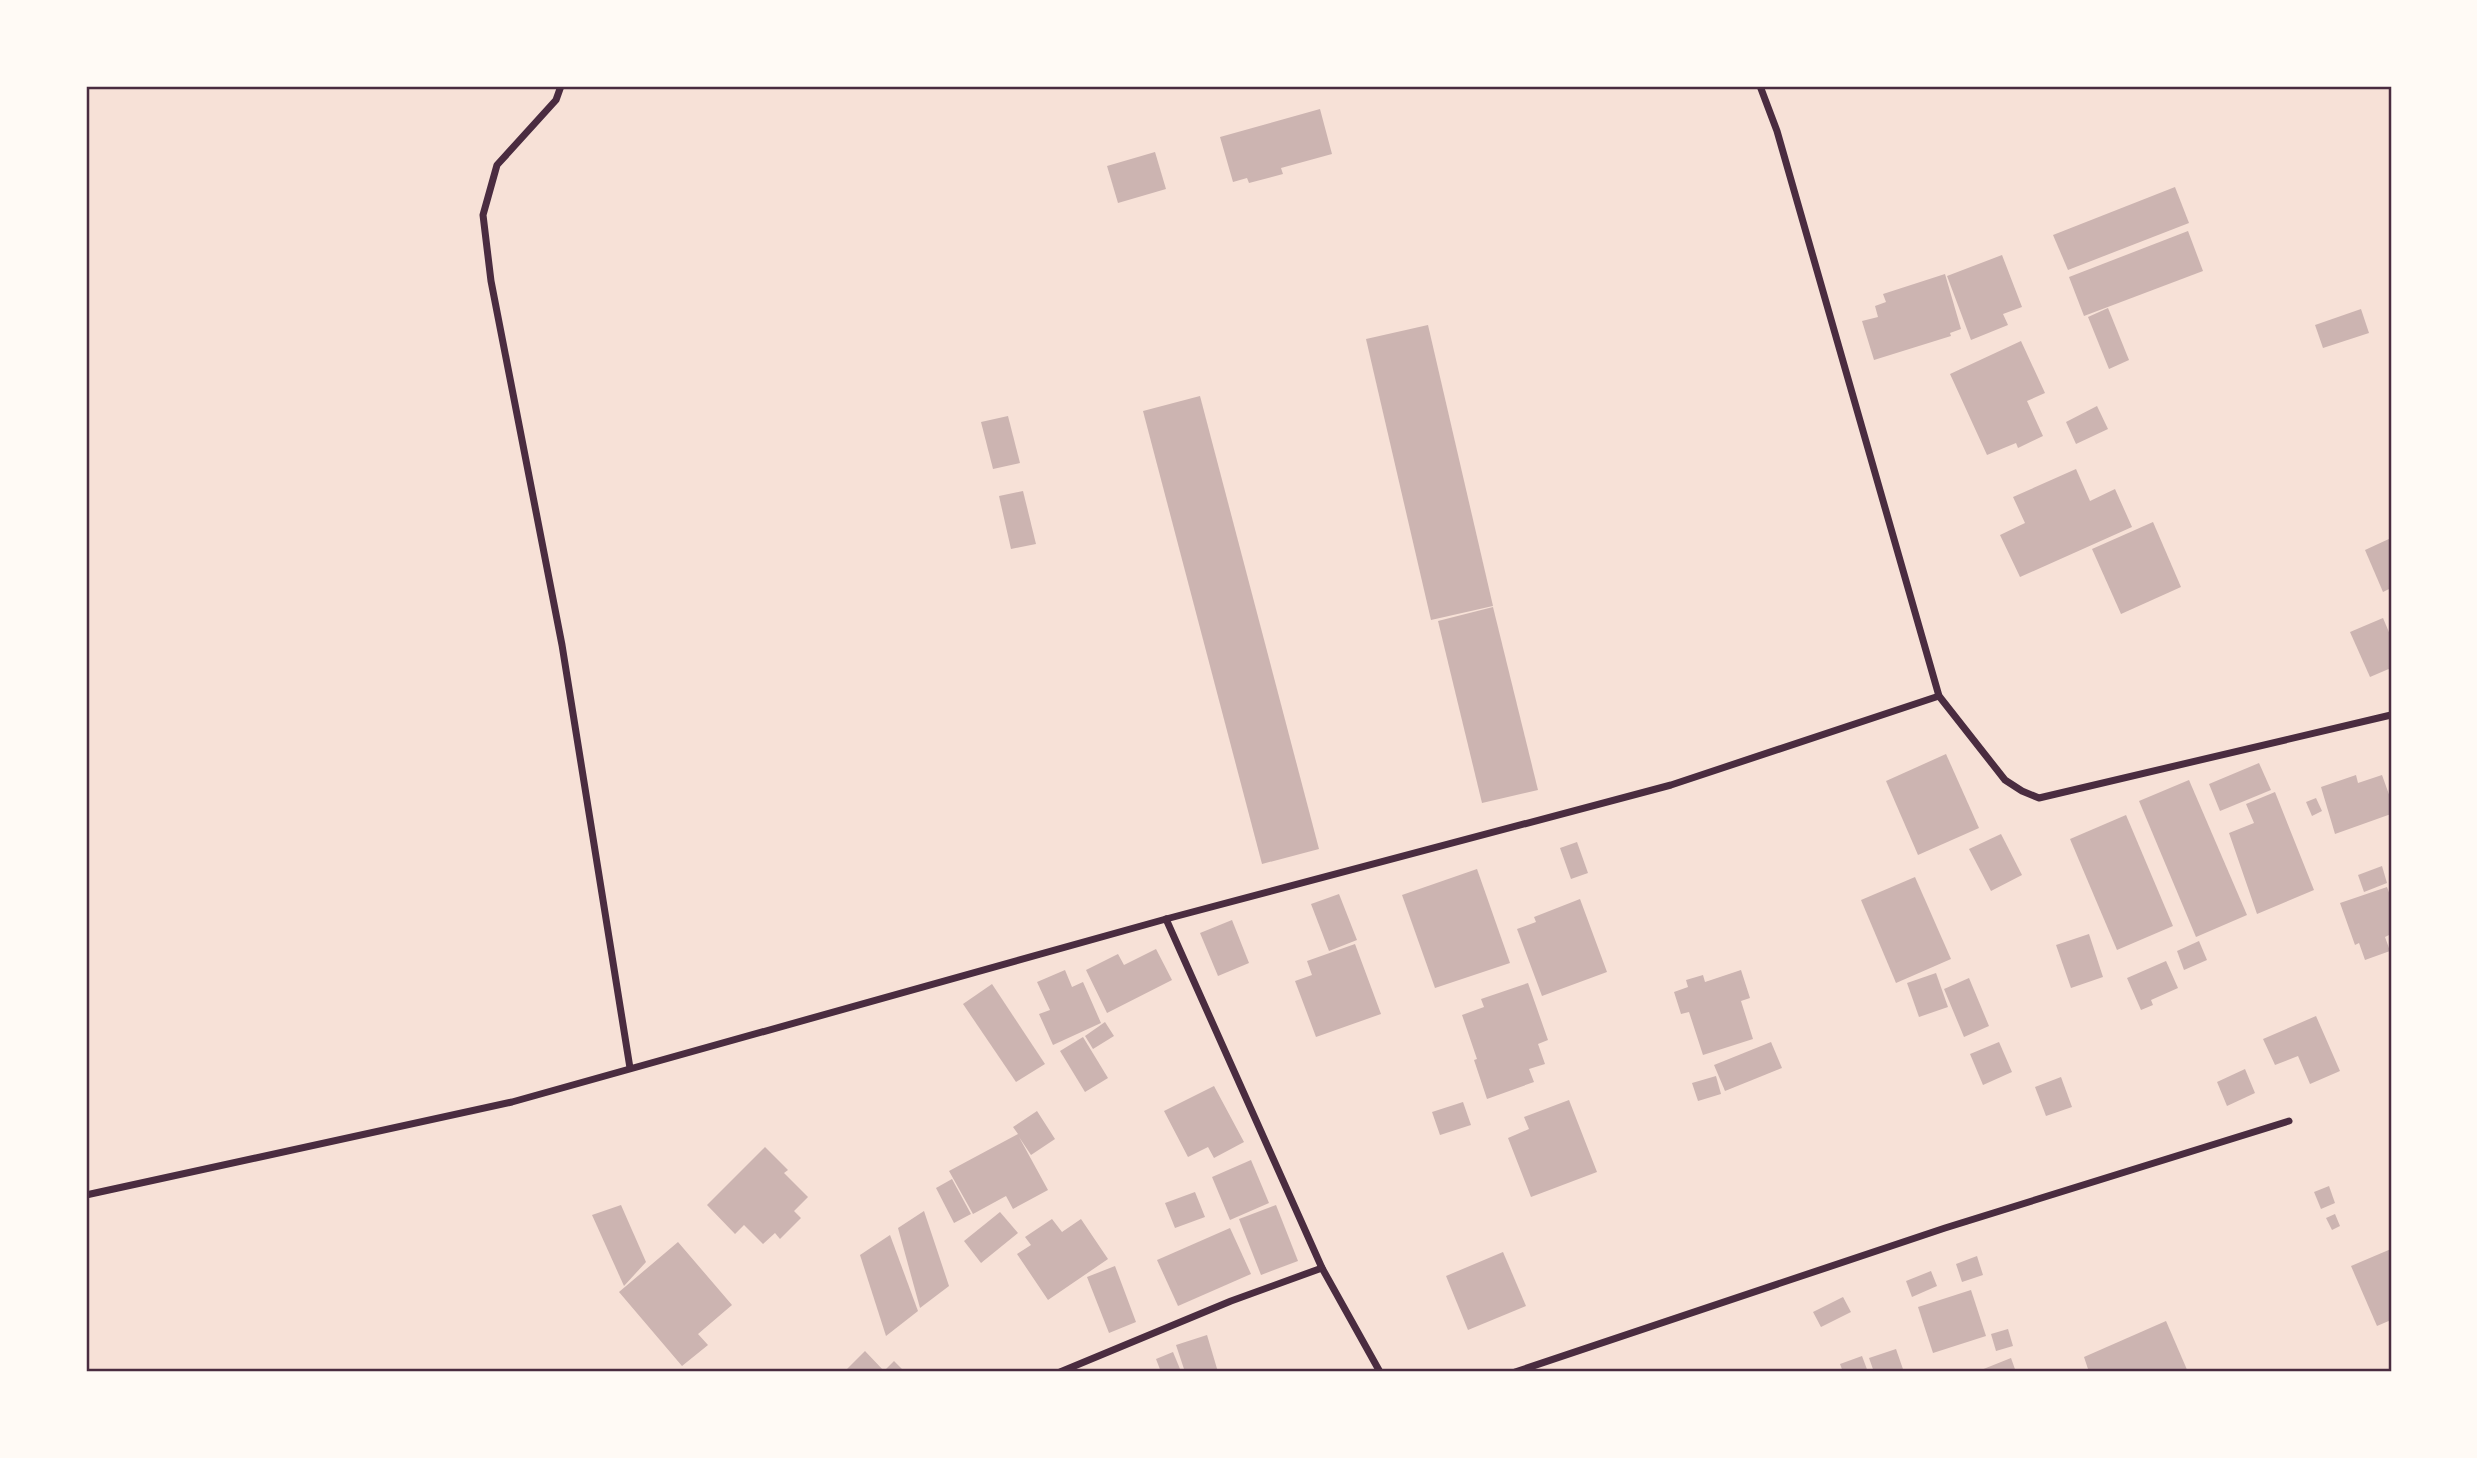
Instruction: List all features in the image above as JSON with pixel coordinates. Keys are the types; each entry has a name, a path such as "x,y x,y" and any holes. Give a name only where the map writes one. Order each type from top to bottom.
{"street":[{"path":"561,86 556,100 497,165 483,215 491,281 562,645 630,1068"},
{"path":"1760,86 1777,131 1939,696 2005,780 2022,791 2039,797 2391,715"},
{"path":"86,1195 512,1102 1166,919 1671,785 1939,696"},
{"path":"1166,919 1322,1268 1380,1372"},
{"path":"1515,1372 1945,1228 2289,1121"},
{"path":"1060,1372 1231,1301 1322,1268"}],"building":[{"path":"1320,109 1332,154 1281,168 1283,174 1249,183 1247,178 1233,182 1220,137"},
{"path":"1155,152 1166,189 1118,203 1107,166"},
{"path":"2175,187 2189,223 2068,270 2053,235"},
{"path":"2188,231 2203,271 2084,316 2069,277"},
{"path":"2002,255 2022,307 2003,314 2008,325 1971,340 1947,276"},
{"path":"1945,274 1961,329 1950,333 1951,336 1874,360 1862,321 1878,317 1875,306 1886,302 1883,294"},
{"path":"2108,308 2129,360 2109,369 2088,317"},
{"path":"2361,309 2369,333 2323,348 2315,325"},
{"path":"1428,325 1493,606 1431,620 1366,339"},
{"path":"2021,341 2045,393 2027,401 2043,436 2018,448 2016,443 1987,455 1950,374"},
{"path":"1200,396 1319,849 1262,864 1143,411"},
{"path":"2097,406 2108,429 2076,444 2066,422"},
{"path":"1008,416 1020,463 993,469 981,422"},
{"path":"2076,469 2090,501 2115,489 2132,527 2020,577 2000,535 2025,523 2013,497"},
{"path":"1023,491 1036,544 1011,549 999,496"},
{"path":"2153,522 2181,587 2121,614 2092,549"},
{"path":"2391,538 2391,588 2383,592 2365,550"},
{"path":"1493,607 1538,790 1482,803 1438,621"},
{"path":"2383,618 2391,637 2391,668 2370,677 2350,632"},
{"path":"1946,754 1979,828 1918,855 1886,781"},
{"path":"2259,763 2271,790 2220,811 2209,784"},
{"path":"2356,775 2358,783 2382,775 2391,800 2391,814 2335,834 2321,787"},
{"path":"2189,780 2247,915 2196,937 2139,801"},
{"path":"2275,792 2314,890 2257,914 2229,833 2254,823 2246,804"},
{"path":"2316,798 2322,811 2312,816 2306,802"},
{"path":"2126,815 2173,926 2117,950 2070,839"},
{"path":"2001,834 2022,875 1991,891 1969,849"},
{"path":"1577,842 1588,873 1571,879 1560,848"},
{"path":"2382,866 2387,883 2364,892 2358,875"},
{"path":"1477,869 1510,963 1435,988 1402,895"},
{"path":"1915,877 1951,959 1896,983 1861,900"},
{"path":"2387,887 2391,898 2391,934 2385,937 2390,951 2365,960 2359,943 2355,945 2340,903"},
{"path":"1339,894 1357,940 1329,951 1311,904"},
{"path":"1580,899 1607,972 1542,996 1517,929 1536,922 1534,917"},
{"path":"1232,920 1249,963 1218,976 1200,933"},
{"path":"2089,934 2103,977 2071,988 2056,945"},
{"path":"2199,941 2207,960 2184,970 2177,951"},
{"path":"1355,944 1381,1014 1316,1037 1295,981 1312,975 1307,961"},
{"path":"1156,949 1172,980 1107,1013 1086,970 1118,954 1124,965"},
{"path":"2166,961 2178,988 2151,1000 2153,1005 2141,1010 2127,978"},
{"path":"1065,970 1072,987 1083,982 1101,1023 1053,1045 1039,1014 1050,1010 1037,982"},
{"path":"1741,970 1750,998 1741,1001 1753,1039 1703,1055 1689,1012 1681,1014 1674,992 1688,987 1686,980 1703,975 1705,982"},
{"path":"1936,973 1948,1007 1919,1017 1907,983"},
{"path":"1969,978 1989,1026 1964,1037 1944,989"},
{"path":"1528,983 1548,1040 1538,1044 1545,1064 1529,1069 1534,1082 1487,1099 1462,1015 1484,1007 1481,999"},
{"path":"992,984 1045,1064 1016,1082 963,1004"},
{"path":"2316,1016 2340,1071 2310,1084 2298,1056 2275,1065 2263,1039"},
{"path":"1105,1022 1114,1036 1093,1049 1085,1036"},
{"path":"1083,1037 1108,1078 1085,1092 1060,1051"},
{"path":"1771,1042 1782,1068 1725,1091 1714,1065"},
{"path":"1999,1042 2012,1072 1983,1085 1970,1054"},
{"path":"2245,1069 2255,1093 2227,1106 2217,1082"},
{"path":"1716,1076 1721,1094 1698,1101 1692,1083"},
{"path":"2061,1077 2072,1107 2046,1116 2035,1087"},
{"path":"1214,1086 1244,1142 1214,1158 1208,1147 1188,1157 1164,1111"},
{"path":"1569,1100 1597,1172 1531,1197 1508,1138 1529,1129 1524,1117"},
{"path":"1463,1102 1471,1125 1440,1135 1432,1112"},
{"path":"1037,1111 1055,1139 1031,1155 1019,1137 1048,1190 1013,1209 1006,1196 973,1214 949,1171 1018,1134 1013,1127"},
{"path":"765,1147 788,1170 784,1173 808,1197 794,1211 801,1218 780,1239 775,1233 763,1244 744,1225 735,1234 707,1205"},
{"path":"1251,1160 1269,1203 1230,1220 1212,1177"},
{"path":"952,1179 971,1214 954,1223 936,1188"},
{"path":"2329,1186 2335,1203 2321,1209 2314,1192"},
{"path":"1195,1192 1205,1217 1175,1228 1165,1203"},
{"path":"621,1205 646,1262 624,1286 592,1215"},
{"path":"1276,1205 1298,1261 1261,1275 1239,1219"},
{"path":"924,1211 949,1286 920,1308 898,1228"},
{"path":"1000,1212 1018,1233 981,1263 964,1241"},
{"path":"2335,1214 2340,1226 2332,1230 2326,1218"},
{"path":"1052,1219 1062,1232 1081,1219 1108,1259 1048,1300 1017,1254 1031,1245 1025,1237"},
{"path":"1230,1228 1251,1274 1178,1306 1157,1260"},
{"path":"890,1235 918,1311 886,1336 860,1255"},
{"path":"678,1242 732,1305 698,1334 708,1345 682,1366 619,1292"},
{"path":"2391,1249 2391,1320 2377,1326 2351,1266"},
{"path":"1503,1252 1526,1306 1468,1330 1446,1276"},
{"path":"1977,1256 1983,1275 1962,1282 1956,1264"},
{"path":"1115,1266 1136,1322 1109,1333 1087,1277"},
{"path":"1931,1271 1937,1286 1912,1297 1906,1281"},
{"path":"1971,1290 1986,1336 1933,1353 1918,1307"},
{"path":"1843,1297 1851,1312 1821,1327 1813,1312"},
{"path":"2166,1321 2188,1372 2089,1372 2084,1357"},
{"path":"2008,1329 2013,1346 1996,1351 1991,1334"},
{"path":"1207,1335 1218,1372 1185,1372 1176,1345"},
{"path":"1896,1349 1904,1372 1874,1372 1869,1358"},
{"path":"865,1351 884,1371 894,1361 905,1372 844,1372"},
{"path":"1173,1352 1180,1369 1161,1372 1156,1359"},
{"path":"1862,1356 1868,1372 1843,1372 1840,1364"},
{"path":"2011,1358 2016,1372 1976,1372"}]}
